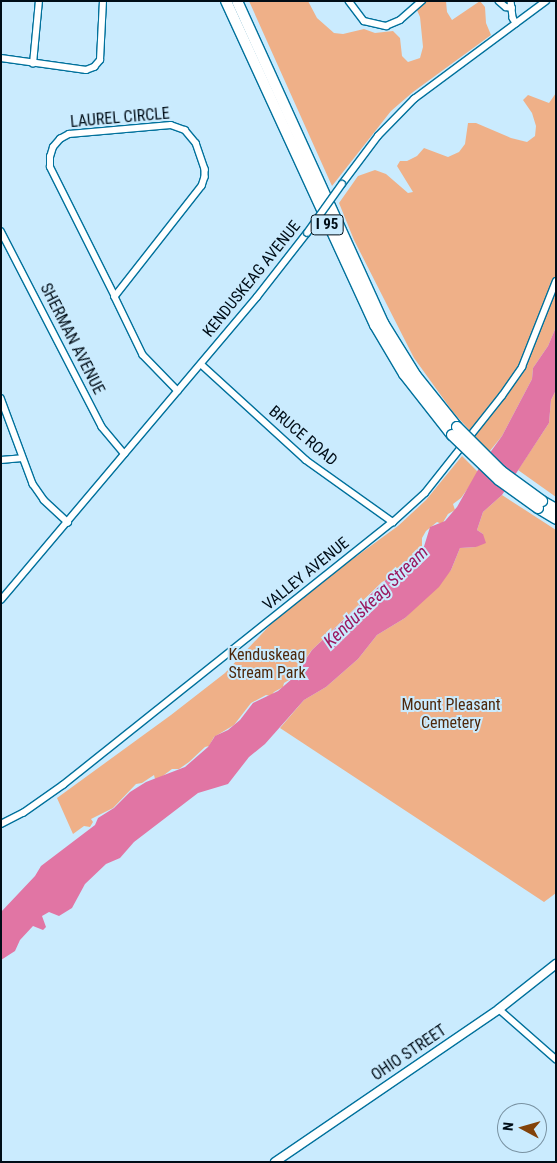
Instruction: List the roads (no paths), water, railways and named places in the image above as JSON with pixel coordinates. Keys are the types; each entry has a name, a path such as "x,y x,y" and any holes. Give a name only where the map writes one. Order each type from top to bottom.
{"highway":[{"name":"I 95","path":"226,1 375,325 404,374 454,431 556,519"},
{"name":"I 95","path":"237,1 378,314 410,367 454,431"},
{"name":"I 95","path":"540,504 556,509"}],"street":[{"path":"33,64 39,1"},
{"path":"1,58 86,70 94,67 100,60 103,1"},
{"path":"349,1 364,21 386,26 400,20 422,1"},
{"path":"499,1 506,7 511,5 516,23"},
{"name":"KENDUSKEAG AVENUE","path":"1,600 266,287 378,136 405,106 441,77 546,1"},
{"name":"LAUREL CIRCLE","path":"115,297 202,186 205,169 196,143 186,130 180,127 171,125 69,134 53,146 50,157 50,167 143,355 178,391"},
{"name":"SHERMAN AVENUE","path":"1,231 102,427 125,454"},
{"name":"VALLEY AVENUE","path":"1,824 23,813 63,785 393,522 425,493 502,396 522,367 556,280"},
{"name":"BRUCE ROAD","path":"201,364 306,460 393,522"},
{"path":"1,398 22,458 40,494 68,522"},
{"path":"1,460 22,458"},
{"name":"OHIO STREET","path":"275,1162 499,1009 556,964"},
{"path":"499,1009 556,1059"}],"water":[{"name":"Kenduskeag Stream","path":"556,327 556,390 551,400 549,423 502,495 483,512 477,530 483,534 486,543 476,547 460,548 451,570 439,587 405,618 377,635 358,659 326,687 304,700 265,744 249,757 228,784 198,793 134,842 120,858 106,864 85,884 72,908 59,916 49,912 42,916 46,927 43,930 33,926 20,940 15,951 1,960 1,912 35,876 41,866 95,825 98,818 114,808 130,792 146,782 185,767 208,747 215,736 228,730 240,720 253,703 278,691 293,678 312,650 391,575 413,564 422,553 430,527 445,521 457,507 479,468 502,436 532,379 533,368 548,346"}],"park label":[{"name":"Kenduskeag Stream Park","path":"267,664"},
{"name":"Mount Pleasant Cemetery","path":"451,714"}]}
